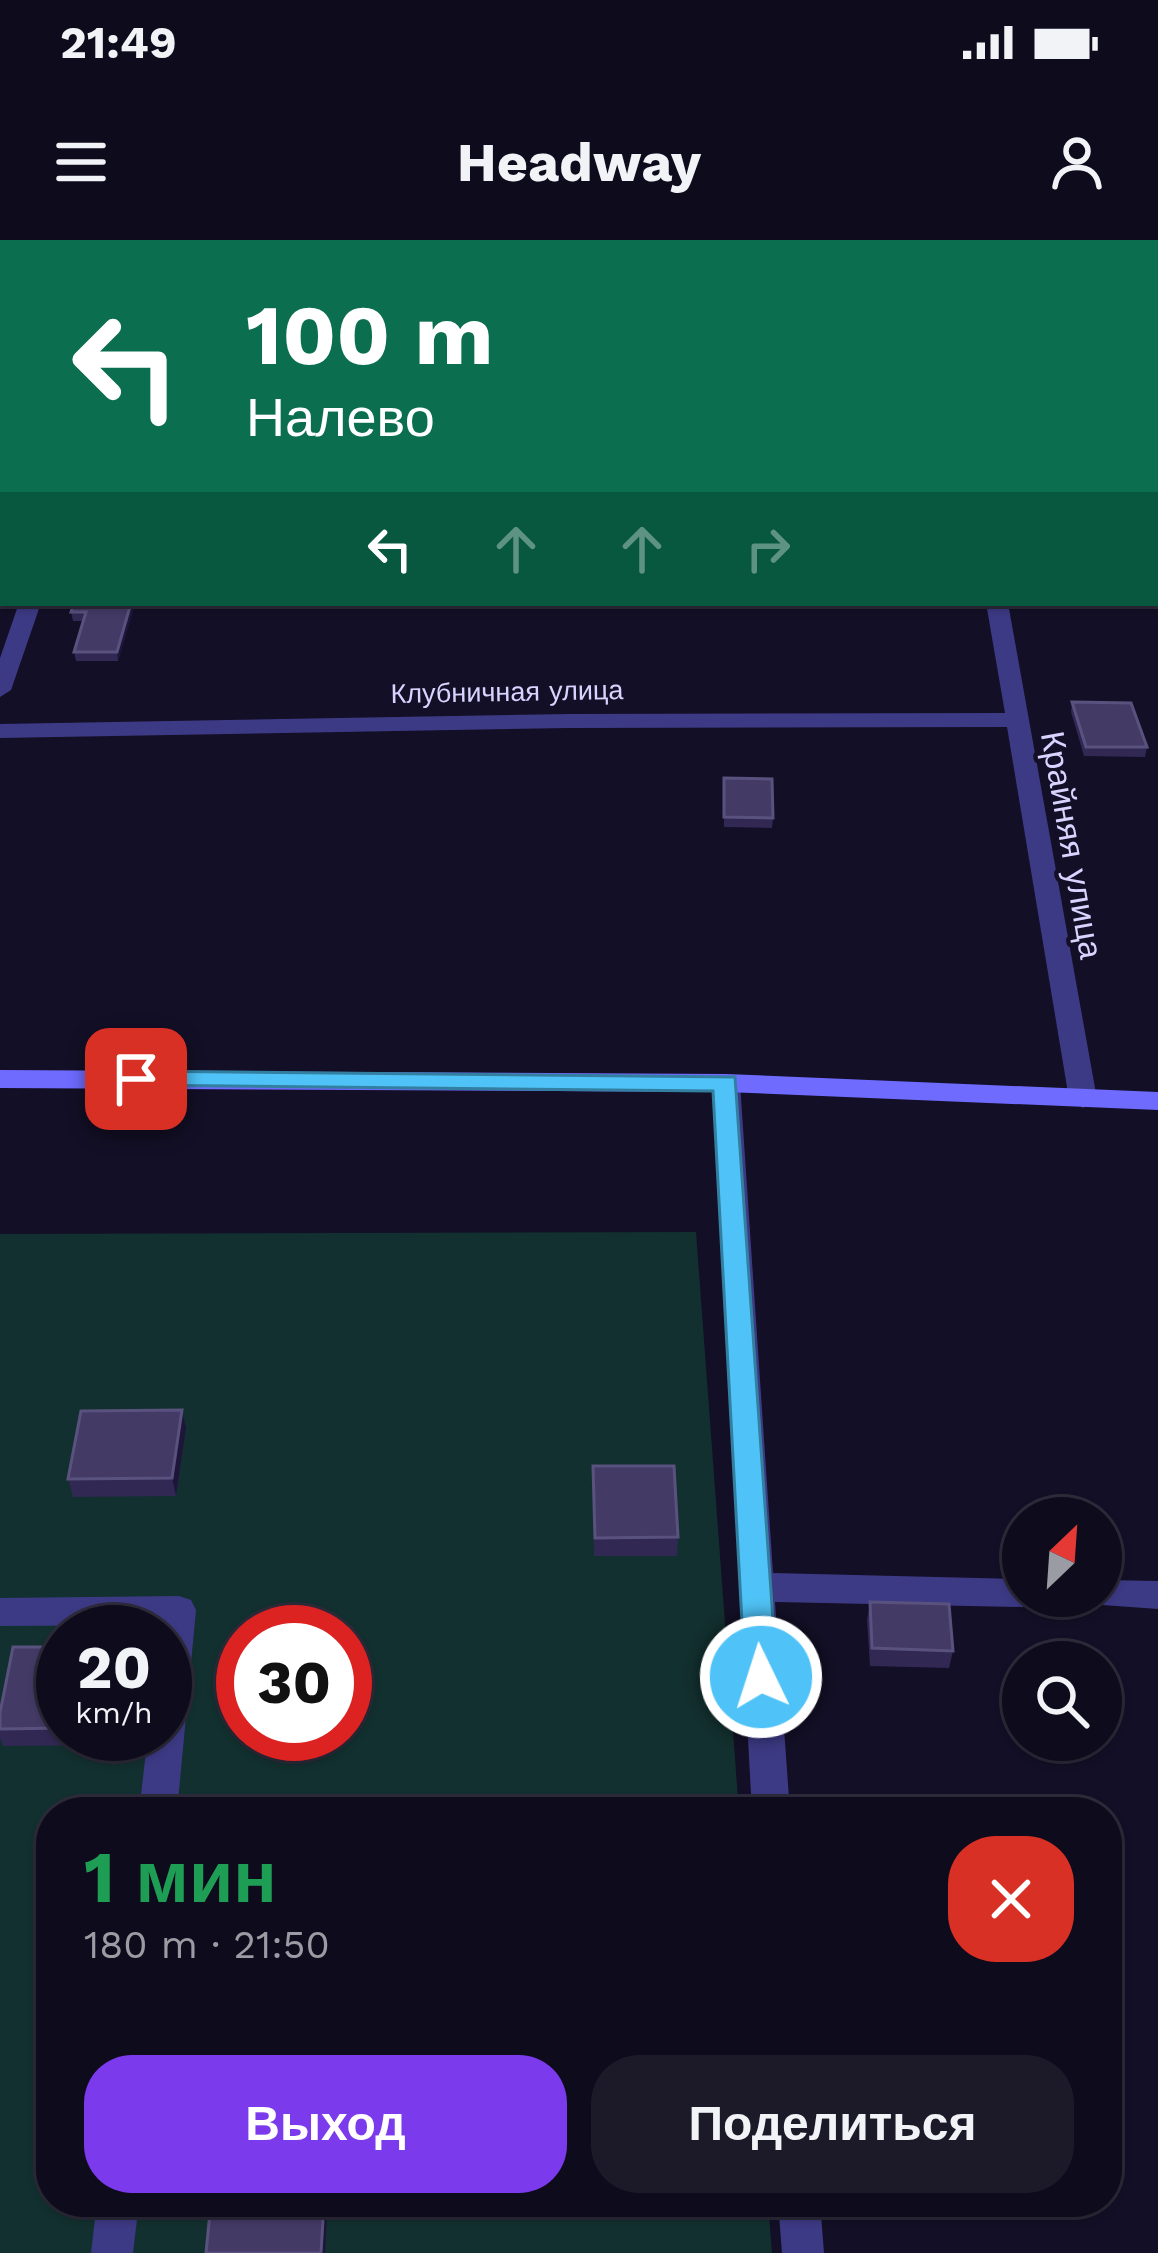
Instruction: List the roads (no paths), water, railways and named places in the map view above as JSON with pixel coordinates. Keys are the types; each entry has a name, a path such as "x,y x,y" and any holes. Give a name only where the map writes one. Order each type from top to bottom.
{"main road":[{"path":"0,1079 726,1083 1158,1101"}],"street":[{"path":"0,690 29,606"},
{"name":"Крайняя улица","path":"997,606 1084,1099"},
{"name":"Клубничная улица","path":"0,731 568,721 1016,720"},
{"path":"726,1083 770,1797"},
{"path":"755,1587 1002,1593"},
{"path":"1122,1594 1158,1595"},
{"path":"0,1612 179,1610 160,1797"},
{"path":"112,2253 116,2217"},
{"path":"800,2217 803,2253"}]}
